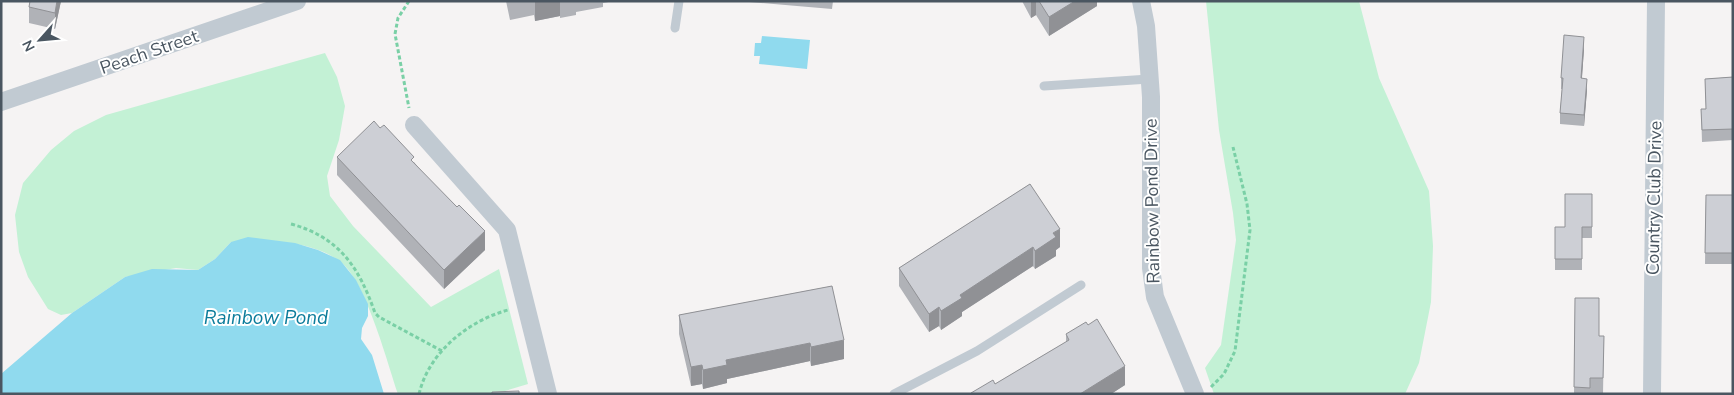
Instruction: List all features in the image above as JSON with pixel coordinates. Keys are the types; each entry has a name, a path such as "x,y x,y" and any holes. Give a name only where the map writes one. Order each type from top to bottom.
{"street":[{"name":"Peach Street","path":"1,102 297,1"},
{"name":"Rainbow Pond Drive","path":"1141,1 1146,26 1149,79 1151,268 1155,297 1201,392"},
{"name":"Country Club Drive","path":"1652,394 1656,1"},
{"path":"414,125 504,225 510,242 548,394"}],"lane":[{"path":"675,28 678,1"},
{"path":"1044,86 1149,79"},
{"path":"894,394 977,351 1081,285"}],"path":[{"path":"409,1 398,18 396,40 406,95 414,125"},
{"path":"1201,392 1213,386 1224,374 1235,351 1247,260 1250,230 1247,204 1232,147"},
{"path":"290,224 306,228 342,252 358,273 378,317 419,337 442,351"},
{"path":"419,394 432,362 447,344 469,327 499,313 526,306"}],"green space":[{"path":"1206,1 1359,1 1379,78 1429,191 1433,246 1431,302 1419,363 1405,394 1214,394 1205,368 1221,345 1236,240 1219,130"},
{"path":"325,53 337,77 345,106 339,140 327,176 330,196 353,226 431,307 499,269 528,384 495,394 398,394 366,301 348,269 334,257 301,245 272,242 231,242 215,259 198,270 176,268 125,277 72,313 61,315 48,309 28,277 19,252 15,215 23,183 51,150 74,131 106,115"}],"water":[{"path":"762,36 810,40 807,69 759,64 760,56 754,56 755,43 761,43"},
{"name":"Rainbow Pond","path":"248,237 295,243 318,250 340,260 356,280 368,304 368,316 362,328 361,339 372,355 384,394 1,394 1,374 72,313 125,277 152,269 198,270 215,259 231,242"}],"building":[{"path":"30,1 57,1 55,13 29,7"},
{"path":"1039,1 1075,1 1049,17"},
{"path":"1564,35 1584,37 1581,78 1587,79 1584,115 1560,113"},
{"path":"1733,77 1733,129 1702,130 1701,109 1706,109 1705,79"},
{"path":"374,121 380,128 384,125 414,157 411,160 457,207 459,205 485,231 444,270 337,157"},
{"path":"1030,184 1060,229 1053,233 1056,237 1035,251 1033,247 960,295 962,298 941,311 939,307 929,314 899,268"},
{"path":"1565,194 1592,194 1592,227 1582,227 1582,259 1555,259 1555,227 1565,227"},
{"path":"1706,195 1733,195 1733,253 1705,253"},
{"path":"832,286 844,340 811,347 810,343 726,360 727,365 703,370 702,365 691,367 679,315"},
{"path":"1575,298 1599,298 1599,336 1604,336 1603,378 1590,378 1590,388 1574,387"},
{"path":"1097,319 1125,366 1080,394 971,393 993,380 995,384 1069,340 1066,334 1086,322 1088,325"},
{"path":"519,391 519,394 492,394 492,392"}]}
